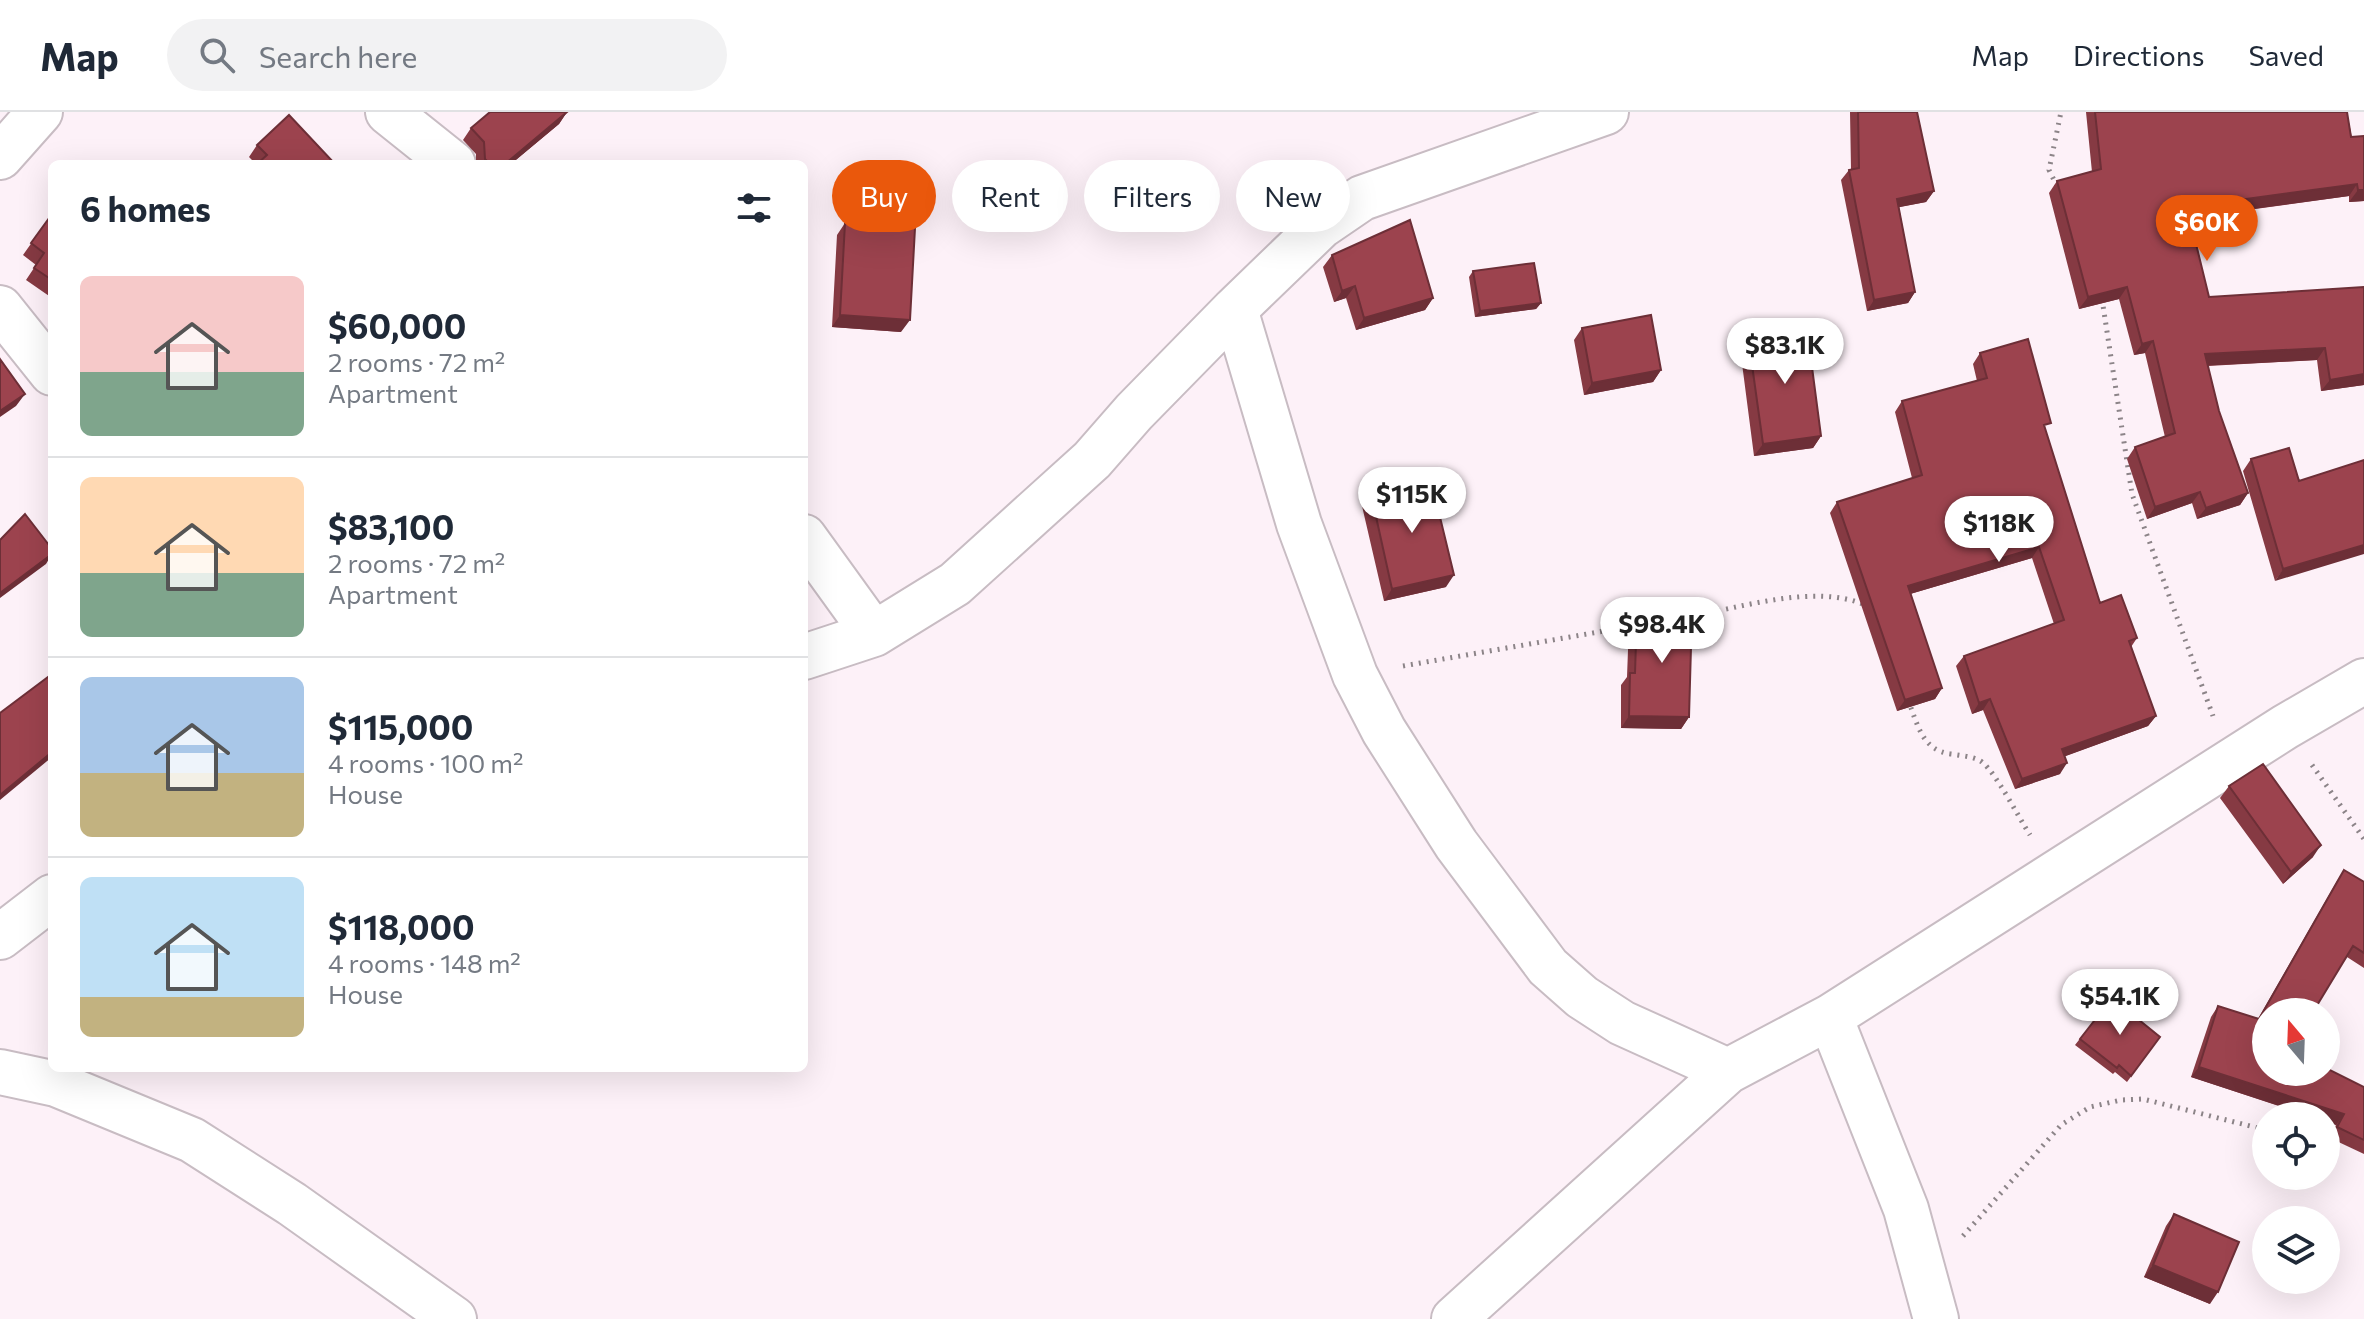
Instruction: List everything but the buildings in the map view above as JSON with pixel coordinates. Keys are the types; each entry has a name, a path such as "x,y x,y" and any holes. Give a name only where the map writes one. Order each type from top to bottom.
{"street":[{"path":"0,157 40,112"},
{"path":"388,112 448,160"},
{"path":"808,656 874,634 955,584 1092,460 1235,309 1321,226 1362,198 1606,112"},
{"path":"0,308 48,368"},
{"path":"1235,309 1299,524 1355,675 1384,731 1456,844 1548,967 1582,997 1622,1023 1728,1071"},
{"path":"808,543 874,634"},
{"path":"1454,1319 1728,1071 1830,1017 2285,727 2364,681"},
{"path":"0,937 48,900"},
{"path":"1830,1017 1906,1209 1930,1299"},
{"path":"0,1072 67,1088 192,1140 292,1204 454,1319"}],"path":[{"path":"2058,187 2049,170 2061,112"},
{"path":"2101,290 2132,494 2230,762"},
{"path":"1685,617 1811,595 1850,598 1868,606"},
{"path":"1355,675 1638,625"},
{"path":"1904,691 1925,740 1939,753 1970,756 1985,765 2055,873"},
{"path":"2285,727 2364,839"},
{"path":"1930,1299 2061,1125 2090,1107 2143,1099 2252,1126"}]}
